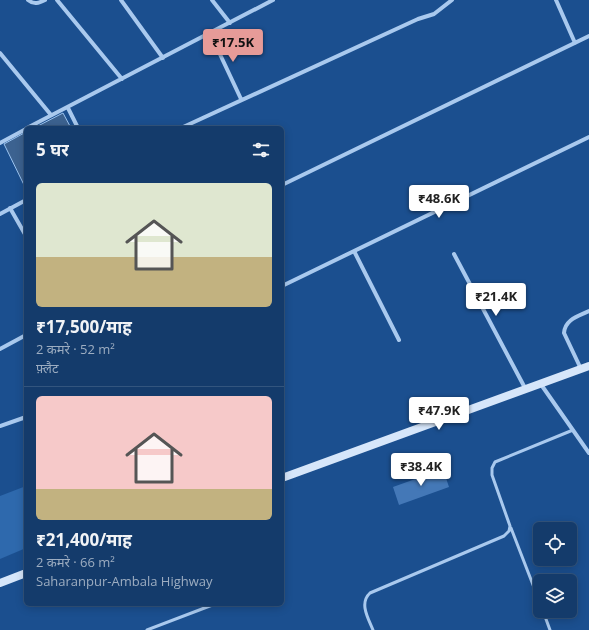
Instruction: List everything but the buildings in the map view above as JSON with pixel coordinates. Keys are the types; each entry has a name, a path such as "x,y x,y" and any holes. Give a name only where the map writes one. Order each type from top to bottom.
{"main road":[{"path":"284,477 525,388 589,366"},
{"path":"0,583 24,574"}],"street":[{"path":"28,0 32,3 38,3 45,0"},
{"path":"56,0 122,79"},
{"path":"121,0 163,58"},
{"path":"212,0 230,23"},
{"path":"31,126 68,108 273,0"},
{"path":"185,126 241,99 418,19 434,14 452,0"},
{"path":"556,0 575,43"},
{"path":"210,33 241,99"},
{"path":"284,184 589,36"},
{"path":"0,53 2,59 51,115"},
{"path":"68,108 77,126"},
{"path":"0,143 24,130"},
{"path":"284,285 589,137"},
{"path":"0,214 24,201"},
{"path":"10,208 24,232"},
{"path":"354,251 399,340"},
{"path":"454,254 525,388"},
{"path":"580,369 564,333 564,328 569,321 589,311"},
{"path":"0,349 24,336"},
{"path":"540,383 589,453"},
{"path":"0,426 24,418"}],"lane":[{"path":"533,585 492,475 492,468 495,462 573,430"},
{"path":"373,630 364,602 365,597 370,593 504,536 509,531 510,526"},
{"path":"147,630 210,606"},
{"path":"546,618 550,630"}],"shaded area":[{"path":"63,113 70,126 38,126"},
{"path":"24,133 24,185 4,144"},
{"path":"24,487 24,549 0,559 0,496"}]}
